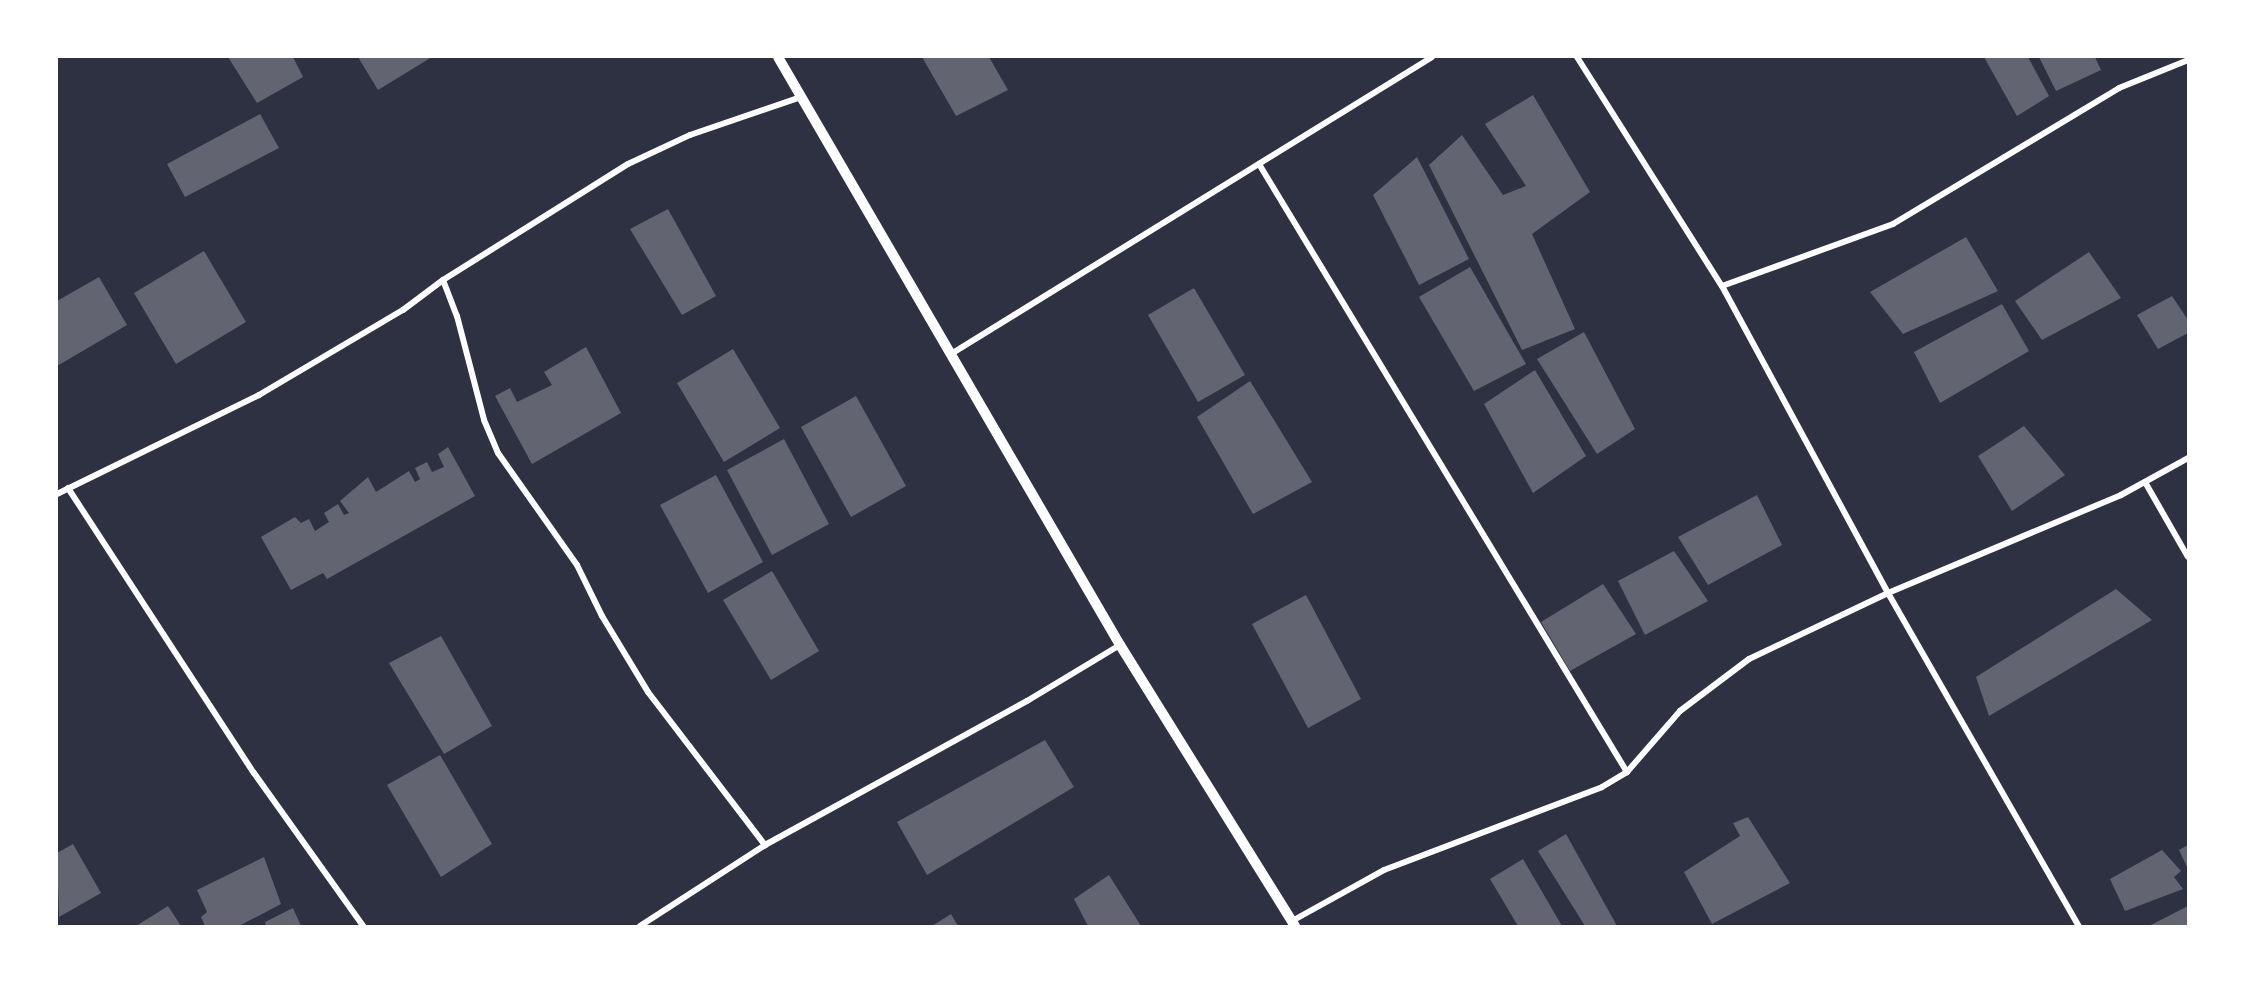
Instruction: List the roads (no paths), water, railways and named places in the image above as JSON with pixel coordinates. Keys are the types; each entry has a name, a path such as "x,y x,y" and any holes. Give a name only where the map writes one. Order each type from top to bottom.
{"street":[{"path":"778,57 1120,645 1293,923 1384,870 1602,787 1627,772 1680,711 1715,681 1795,635 1839,619 1888,593 2145,482 2188,458"},
{"path":"950,354 1432,57"},
{"path":"1578,57 1722,286 1888,593 2079,926"},
{"path":"1722,286 1893,224 2120,88 2188,60"},
{"path":"57,494 259,395 403,310 443,280 628,164 690,135 801,97"},
{"path":"1259,164 1627,772"},
{"path":"443,280 457,316 484,420 498,453 577,566 602,616 648,692 765,845"},
{"path":"2145,482 2188,557"},
{"path":"68,488 254,773 363,926"},
{"path":"640,926 765,845 1027,701 1120,645"}]}
